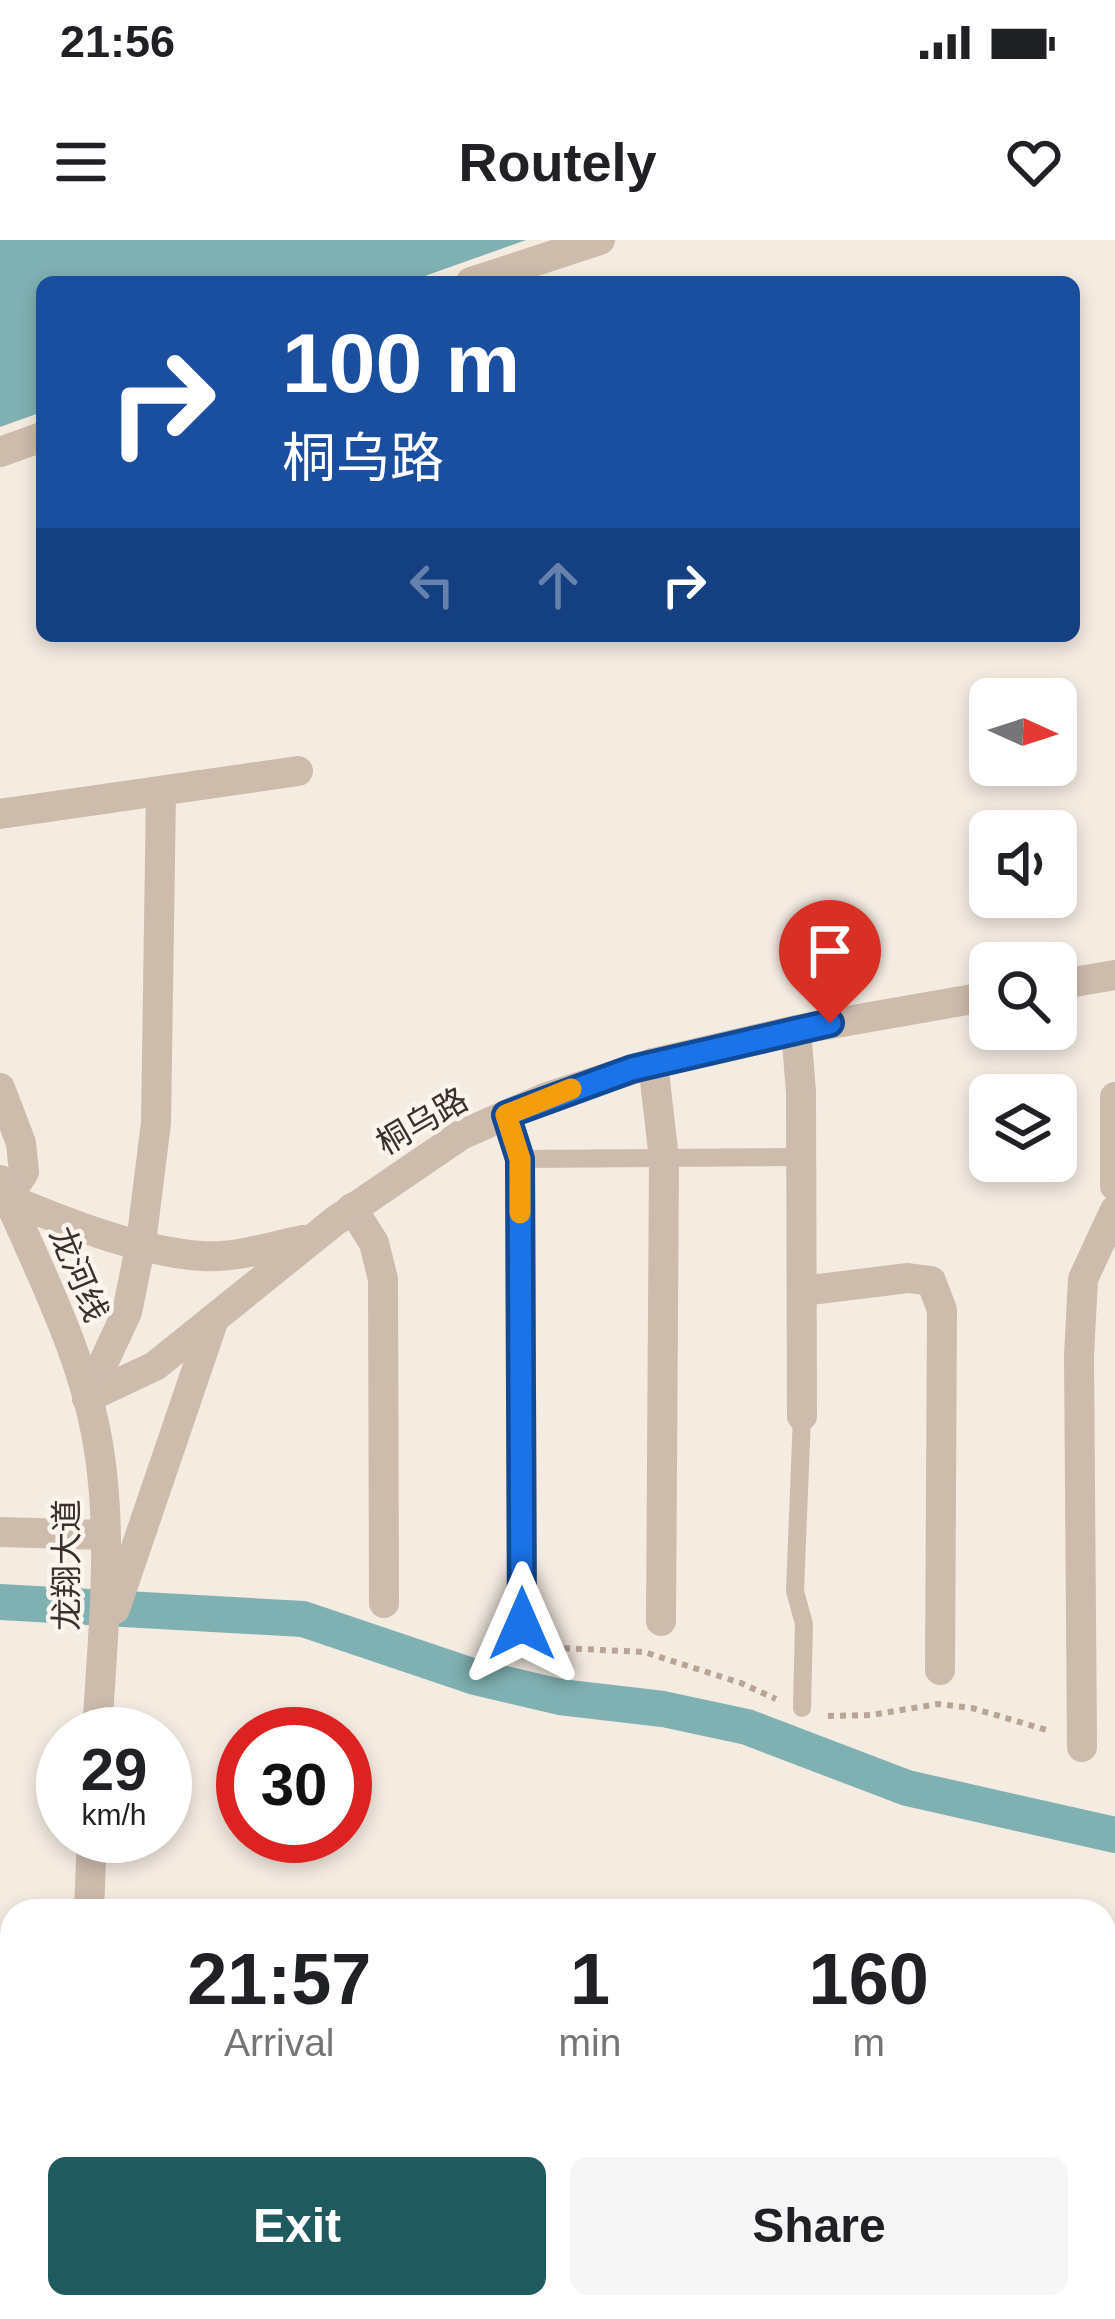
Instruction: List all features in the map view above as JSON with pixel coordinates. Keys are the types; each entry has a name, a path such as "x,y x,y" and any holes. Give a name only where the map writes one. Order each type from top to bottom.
{"street":[{"path":"489,276 600,240"},
{"path":"0,452 36,439"},
{"path":"0,814 298,771"},
{"path":"87,1398 127,1312 156,1124 161,794"},
{"path":"1077,981 1115,975"},
{"name":"桐乌路","path":"87,1398 155,1366 352,1208 461,1135 547,1097 653,1063 796,1030 969,1000"},
{"path":"796,1030 802,1416"},
{"path":"653,1063 664,1159 661,1621"},
{"path":"0,1088 21,1143 23,1172 2,1192 94,1232 202,1256 251,1252 314,1237"},
{"path":"1115,1097 1115,1186"},
{"path":"506,1115 520,1159 522,1624"},
{"name":"龙河线","path":"2,1192 69,1341 87,1398"},
{"path":"352,1208 374,1243 383,1279 384,1603"},
{"path":"1082,1747 1079,1356 1083,1279 1115,1210"},
{"path":"802,1291 908,1278 932,1281 942,1310 940,1670"},
{"path":"102,1649 216,1315"},
{"name":"龙翔大道","path":"87,1398 100,1458 104,1535 99,1707"},
{"path":"0,1532 104,1535"},
{"path":"89,1899 91,1863"}],"lane":[{"path":"520,1159 801,1157"},
{"path":"802,1416 795,1591 804,1624 802,1708"}],"water":[{"path":"0,240 526,240 425,276 36,276 36,414 0,427"}],"waterway":[{"path":"0,1602 303,1619 475,1677 560,1697 663,1709 747,1727 907,1788 1115,1835"}],"slow traffic":[{"path":"520,1213 520,1159 506,1115 571,1089"}],"route":[{"path":"522,1624 520,1159 506,1115 632,1069 830,1023"}]}
